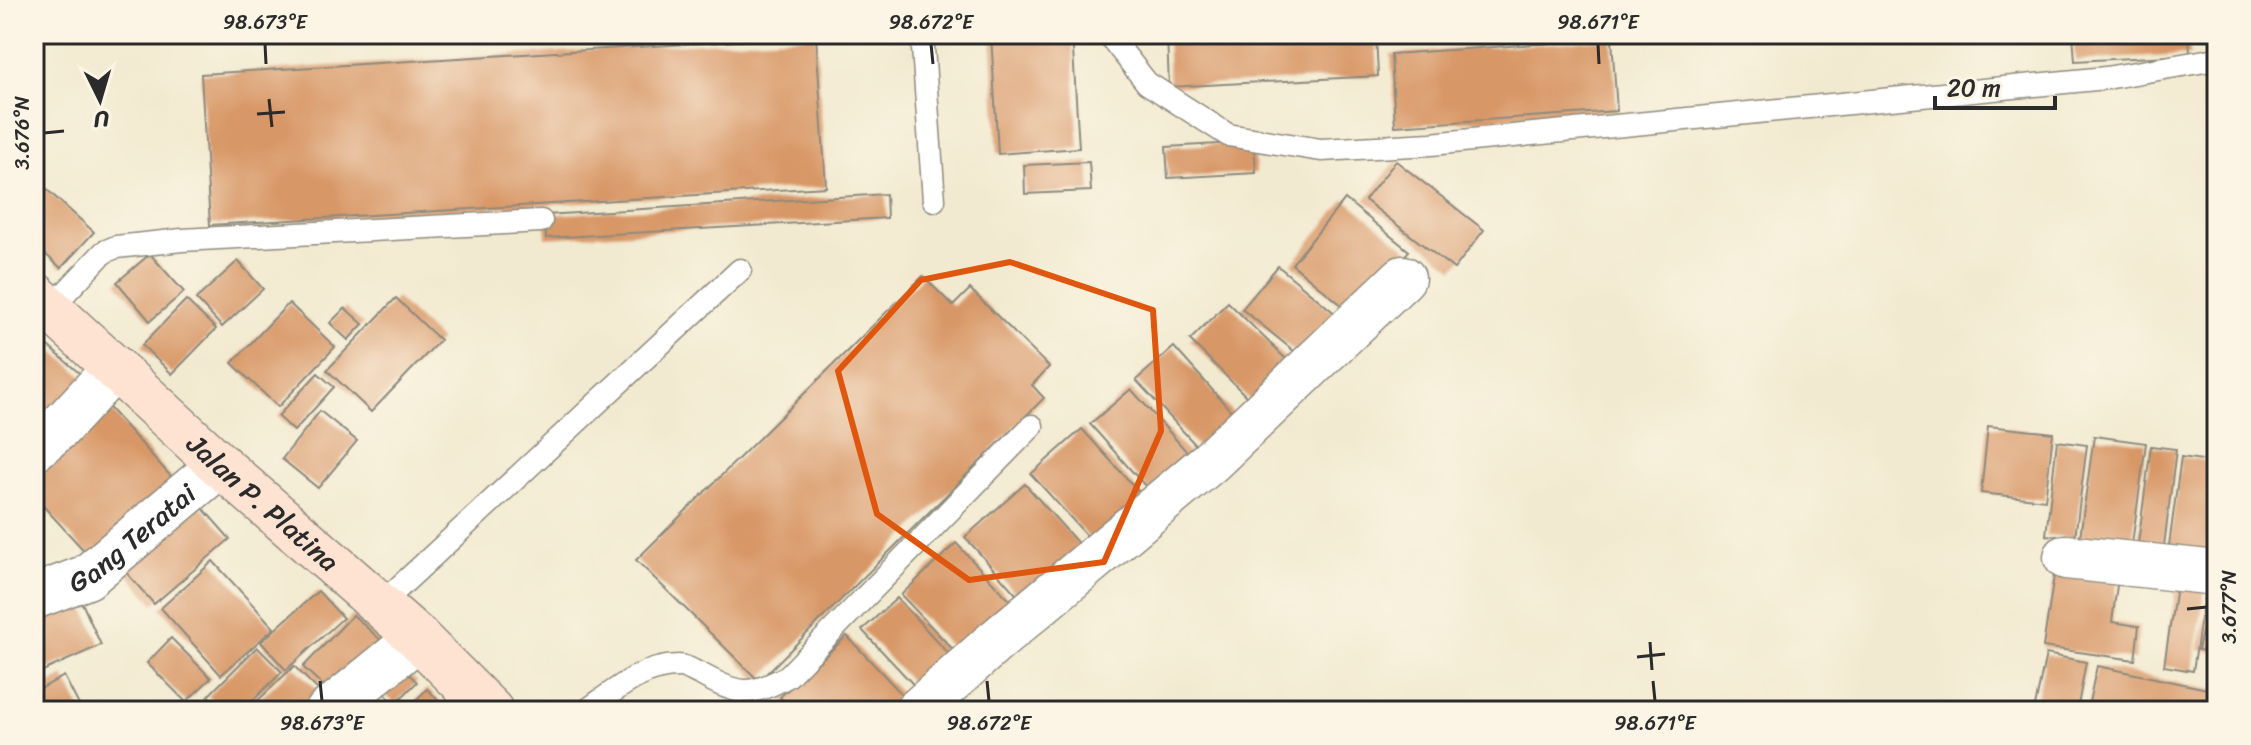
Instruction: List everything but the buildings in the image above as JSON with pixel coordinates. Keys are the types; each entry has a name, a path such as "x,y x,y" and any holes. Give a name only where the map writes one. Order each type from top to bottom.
{"street":[{"path":"917,711 1211,461 1403,278"},
{"name":"Jalan P. Platina","path":"42,302 220,465 418,638 491,711"},
{"path":"34,449 60,427 115,368"},
{"name":"Gang Teratai","path":"34,597 87,577 220,465"},
{"path":"2066,557 2217,573"},
{"path":"328,711 418,638"}],"lane":[{"path":"922,34 934,200"},
{"path":"1108,34 1147,83 1228,135 1321,150 1431,144 2075,81 2217,59"},
{"path":"42,302 104,252 116,247 182,240 541,221"},
{"path":"380,605 740,270"},
{"path":"586,711 635,676 656,668 683,666 733,692 764,689 788,676 1032,426"}],"highlighted area":[{"path":"1010,262 1153,310 1161,431 1104,562 969,580 877,514 838,371 921,280"}]}
